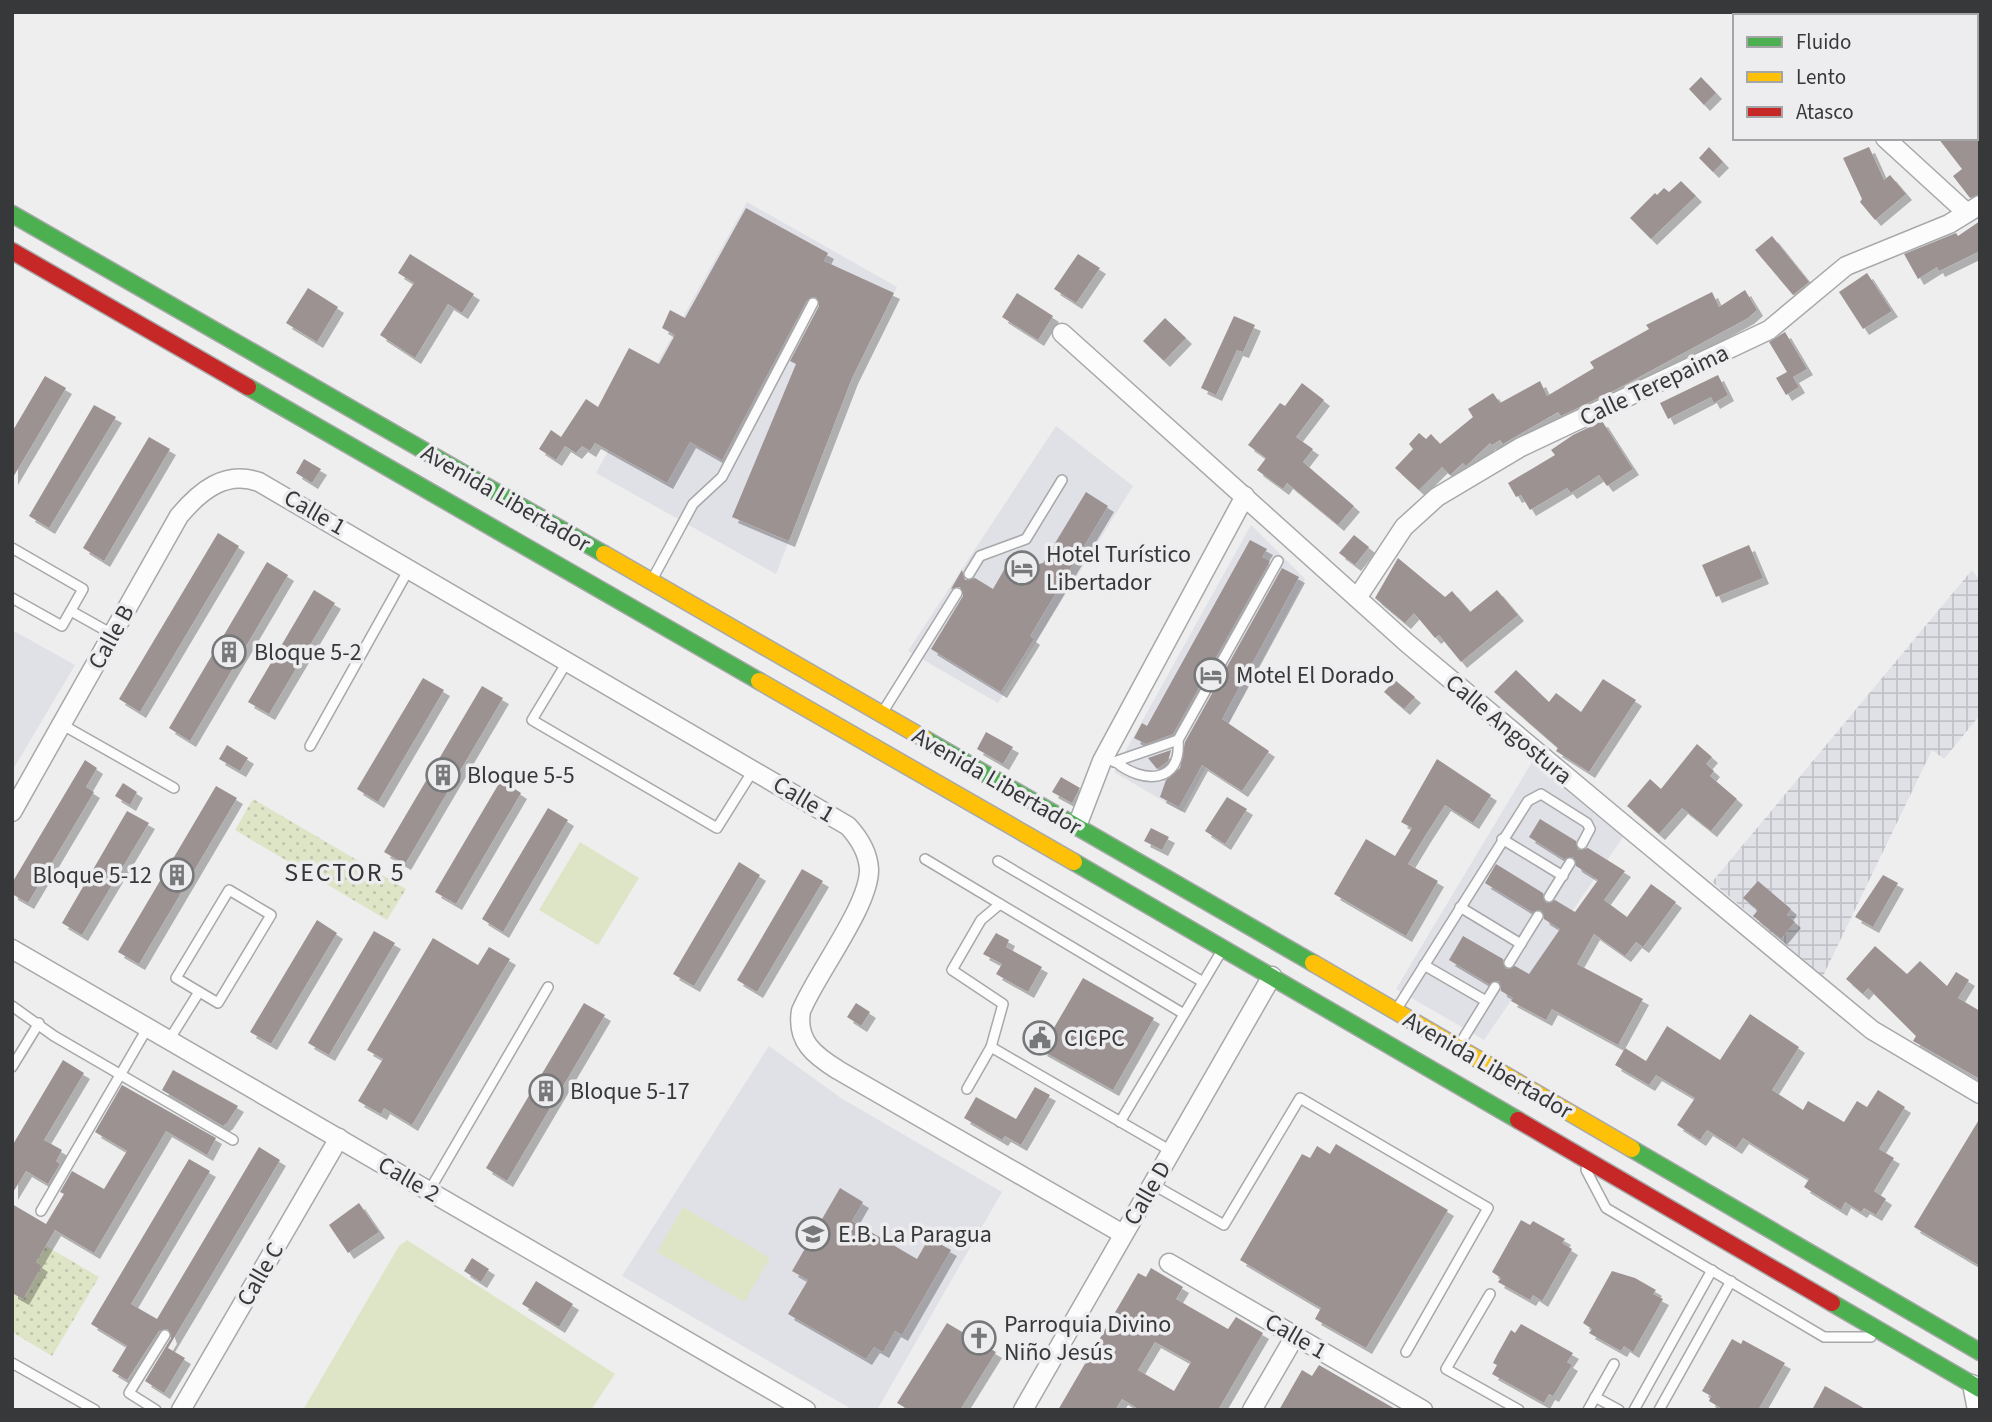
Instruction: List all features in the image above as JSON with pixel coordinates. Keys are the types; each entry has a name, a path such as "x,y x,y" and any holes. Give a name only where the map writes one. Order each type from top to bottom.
{"main road":[{"name":"Avenida Libertador","path":"12,214 1077,826 1980,1352"},
{"name":"Avenida Libertador","path":"12,251 1272,976 1976,1387"},
{"path":"1272,976 1288,949"},
{"path":"1976,1387 1972,1369 1980,1352"}],"street":[{"path":"1887,140 1973,209"},
{"name":"Calle Terepaima","path":"1357,597 1404,527 1437,497 1521,447 1769,330 1846,266 1949,224 1973,209"},
{"name":"Calle Angostura","path":"1062,333 1417,652 1851,1013 1896,1047 1980,1094"},
{"name":"Calle 1","path":"227,480 239,477 259,482 410,567 848,826 862,845 869,869 865,891 801,1011 799,1025 804,1041 838,1070 1124,1234"},
{"name":"Calle B","path":"12,812 180,516 204,491 227,480"},
{"path":"1077,826 1245,496"},
{"name":"Calle 2","path":"12,949 806,1410"},
{"name":"Calle D","path":"1023,1410 1272,976"},
{"name":"Calle C","path":"181,1410 339,1138"},
{"name":"Calle 1","path":"1169,1263 1423,1410"},
{"path":"1252,1410 1295,1336"},
{"path":"1976,1387 1976,1410"}],"lane":[{"path":"651,581 693,504 722,477 813,303"},
{"path":"969,574 980,556 1026,539 1062,480"},
{"path":"12,548 83,589 62,626 12,598"},
{"path":"1109,762 1136,776 1160,776 1176,760 1178,740 1278,561"},
{"path":"310,746 410,567"},
{"path":"882,714 957,593"},
{"path":"71,611 112,634"},
{"path":"568,660 532,720 717,828 754,769"},
{"path":"61,724 174,788"},
{"path":"1109,762 1178,740"},
{"path":"1395,1011 1528,801 1541,794 1587,824 1590,829 1581,844"},
{"path":"1502,839 1563,876"},
{"path":"925,859 1184,1014"},
{"path":"998,861 1203,982"},
{"path":"1549,897 1570,863"},
{"path":"229,890 271,915 218,1003 199,992 176,978 229,890"},
{"path":"967,1089 991,1047 1003,1004 952,970 981,920 1000,904"},
{"path":"1460,907 1521,944"},
{"path":"1509,963 1538,916"},
{"path":"1120,1122 1223,948"},
{"path":"1424,965 1486,1002"},
{"path":"429,1191 548,987"},
{"path":"1458,1048 1495,987"},
{"path":"169,1040 199,992"},
{"path":"12,1006 54,1036 233,1140"},
{"path":"12,1067 39,1024"},
{"path":"41,1211 148,1027"},
{"path":"991,1047 1171,1151"},
{"path":"1152,1184 1224,1225 1300,1098 1488,1208 1406,1352"},
{"path":"1576,1153 1606,1208 1824,1337 1892,1338"},
{"path":"1634,1410 1712,1270"},
{"path":"1659,1410 1731,1281"},
{"path":"1490,1294 1446,1368 1519,1410"},
{"path":"156,1410 129,1394 165,1335"},
{"path":"12,1363 95,1410"},
{"path":"1588,1410 1614,1364"},
{"path":"1595,1397 1619,1410"}],"shaded area":[{"path":"747,202 897,287 852,378 776,574 596,473"},
{"name":"Hotel Turístico Libertador","path":"1056,426 1133,486 998,703 908,651"},
{"name":"Motel El Dorado","path":"1251,525 1305,579 1182,812 1114,772"},
{"path":"1972,570 1980,581 1980,715 1944,759 1932,750 1823,976 1712,882"},
{"path":"12,630 75,665 12,771"},
{"path":"1532,762 1623,837 1484,1040 1396,989"},
{"name":"E.B. La Paragua","path":"769,1046 841,1098 1002,1192 877,1410 853,1410 622,1276"}],"green space":[{"path":"253,799 406,889 387,920 235,830"},
{"path":"580,842 639,878 598,945 539,910"},
{"path":"683,1207 770,1258 744,1302 657,1252"},
{"path":"12,1226 99,1277 52,1356 12,1332"},
{"path":"407,1240 615,1374 591,1410 303,1410 399,1246"}],"building":[{"path":"1701,77 1716,93 1704,105 1689,89"},
{"path":"1980,138 1980,194 1970,198 1953,176 1962,169 1940,140"},
{"path":"1709,147 1723,162 1713,172 1699,158"},
{"path":"1869,147 1884,180 1890,175 1906,194 1875,220 1860,202 1862,199 1843,158"},
{"path":"1681,181 1696,196 1651,239 1630,218 1655,193 1657,195 1664,188 1669,192"},
{"path":"746,208 828,253 824,261 894,293 852,378 789,541 732,517 796,364 790,361 819,306 816,297 807,300 722,460 690,442 667,483 595,443 590,451 582,446 576,453 565,446 556,460 539,449 551,430 561,437 586,399 598,407 629,348 659,364 675,335 662,328 670,310 685,318"},
{"path":"1980,221 1980,251 1939,271 1937,267 1918,279 1904,254 1956,233 1958,236"},
{"path":"1772,236 1809,282 1793,295 1755,250"},
{"path":"410,254 474,294 462,313 448,304 415,358 380,335 414,283 398,273"},
{"path":"1078,254 1100,268 1076,303 1054,289"},
{"path":"1867,273 1892,311 1863,329 1839,292"},
{"path":"308,288 338,307 317,342 286,323"},
{"path":"1745,290 1757,310 1748,318 1617,389 1561,416 1558,412 1503,444 1500,440 1492,445 1490,443 1466,466 1463,463 1450,475 1442,467 1419,490 1395,468 1413,449 1409,444 1419,433 1426,439 1431,434 1440,444 1473,417 1468,409 1493,393 1500,403 1540,381 1547,396 1594,368 1590,362 1649,329 1646,325 1712,292 1719,307"},
{"path":"1017,293 1053,316 1038,340 1002,317"},
{"path":"1234,316 1255,325 1243,352 1237,350 1216,395 1201,388"},
{"path":"1165,318 1186,338 1164,361 1143,341"},
{"path":"1785,332 1807,369 1793,377 1799,387 1786,395 1776,378 1787,372 1769,342"},
{"path":"1718,375 1728,395 1714,403 1711,397 1668,419 1660,403"},
{"path":"45,376 66,388 12,479 12,432"},
{"path":"1302,383 1324,400 1296,437 1313,449 1303,462 1354,506 1338,525 1287,483 1283,489 1257,470 1266,458 1248,445 1280,403 1285,406"},
{"path":"94,405 116,417 49,528 29,516"},
{"path":"1602,421 1633,469 1607,486 1599,475 1571,493 1567,488 1530,510 1521,495 1516,497 1508,483 1555,455 1551,450 1573,435"},
{"path":"149,437 170,449 104,561 83,548"},
{"path":"304,459 321,469 312,483 296,473"},
{"path":"1086,492 1108,506 1030,636 1034,639 1001,692 931,649 963,596 960,587 951,589 962,570 965,580 975,578 993,589 1008,563 1018,569 1043,563"},
{"path":"218,533 239,546 140,712 119,699"},
{"path":"1354,535 1369,547 1355,565 1339,553"},
{"path":"1250,540 1267,549 1262,557 1270,561 1173,734 1146,744 1134,738 1142,723 1147,726"},
{"path":"1749,545 1763,578 1716,597 1702,565"},
{"path":"1398,558 1445,597 1452,591 1470,612 1497,590 1518,615 1461,662 1439,635 1435,638 1414,613 1405,623 1375,598"},
{"name":"Bloque 5-2","path":"267,562 288,575 190,741 169,728"},
{"path":"1282,568 1299,577 1222,719 1269,751 1242,791 1202,765 1179,807 1160,797 1166,780 1180,768 1185,742"},
{"path":"314,590 335,603 269,714 248,702"},
{"path":"1516,670 1549,702 1556,693 1581,712 1603,679 1636,700 1589,772 1556,751 1558,748 1494,692"},
{"path":"423,678 444,690 378,802 357,789"},
{"path":"1395,680 1415,697 1404,709 1384,692"},
{"name":"Bloque 5-5","path":"482,686 503,698 405,864 384,852"},
{"path":"986,732 1013,747 1003,764 977,749"},
{"path":"1697,744 1712,757 1706,764 1714,771 1710,776 1737,799 1711,831 1682,808 1659,834 1627,806 1650,779 1661,789"},
{"path":"227,745 248,758 240,771 219,759"},
{"path":"1171,750 1168,761 1157,769 1148,758"},
{"path":"1437,759 1491,795 1473,823 1445,805 1408,864 1438,881 1406,936 1334,894 1366,839 1395,856 1412,828 1401,822"},
{"path":"85,760 97,768 86,787 94,792 28,903 12,894 12,883"},
{"path":"1061,777 1080,788 1072,803 1052,792"},
{"path":"501,780 521,793 456,904 435,892"},
{"path":"123,783 137,792 130,805 115,796"},
{"name":"Bloque 5-12","path":"216,786 237,798 139,964 118,952"},
{"path":"1227,797 1247,809 1225,844 1205,831"},
{"path":"548,808 568,820 503,932 482,919"},
{"path":"127,811 149,823 82,935 62,923"},
{"path":"1540,819 1576,841 1578,850 1588,848 1625,871 1604,900 1627,917 1651,884 1676,902 1643,947 1636,942 1625,956 1594,934 1577,964 1643,999 1618,1045 1552,1009 1546,1020 1511,1001 1513,998 1501,991 1499,981 1489,984 1449,960 1463,936 1503,959 1506,969 1515,966 1529,974 1560,929 1544,919 1541,910 1532,912 1485,883 1496,864 1543,893 1546,903 1555,900 1575,912 1598,880 1576,866 1573,857 1564,859 1529,837"},
{"path":"1151,828 1169,837 1162,850 1144,841"},
{"path":"739,862 760,875 694,986 673,974"},
{"path":"802,869 823,881 757,992 737,980"},
{"path":"1883,875 1898,883 1873,927 1855,917"},
{"path":"1758,881 1791,909 1787,915 1795,922 1781,939 1753,916 1758,910 1743,898"},
{"path":"317,920 337,933 271,1044 250,1032"},
{"path":"374,931 395,943 329,1055 308,1043"},
{"path":"996,933 1009,940 1006,947 1042,967 1028,992 996,974 1002,964 983,954"},
{"path":"433,938 478,965 489,947 510,959 412,1125 384,1108 381,1114 358,1101 383,1059 367,1050"},
{"path":"1875,946 1907,974 1920,961 1947,986 1956,972 1969,980 1958,998 1980,1011 1980,1079 1913,1041 1916,1036 1868,988 1863,994 1846,979"},
{"path":"1083,978 1154,1018 1113,1090 1041,1050"},
{"name":"Bloque 5-17","path":"584,1003 605,1015 507,1181 486,1168"},
{"path":"856,1003 870,1012 861,1026 847,1017"},
{"path":"1750,1014 1799,1047 1772,1090 1803,1110 1808,1101 1844,1122 1857,1101 1867,1107 1878,1090 1905,1107 1879,1149 1894,1158 1874,1191 1886,1199 1876,1215 1864,1208 1861,1212 1845,1202 1841,1210 1804,1187 1809,1179 1743,1138 1736,1148 1707,1130 1700,1140 1677,1125 1695,1098 1656,1075 1649,1085 1615,1065 1625,1048 1646,1061 1667,1026 1720,1060"},
{"path":"63,1060 84,1073 44,1140 62,1150 56,1161 60,1164 48,1184 26,1171 12,1194 12,1146"},
{"path":"173,1070 238,1106 227,1123 223,1126 162,1090"},
{"path":"122,1085 216,1138 207,1155 166,1131 94,1253 55,1230 36,1262 42,1266 23,1299 12,1293 12,1204 46,1224 64,1194 60,1192 72,1171 104,1189 127,1151 95,1132"},
{"path":"1035,1087 1050,1095 1021,1145 1005,1136 1002,1140 964,1118 976,1097 1016,1119"},
{"path":"1980,1118 1980,1266 1914,1227"},
{"path":"1336,1144 1448,1210 1366,1348 1315,1319 1321,1308 1240,1260 1302,1154 1310,1158 1317,1146 1330,1154"},
{"path":"259,1147 280,1160 168,1348 185,1358 164,1393 145,1381 171,1338 168,1329 159,1331 127,1380 112,1371 127,1346 91,1324 189,1159 210,1171 131,1304 157,1319"},
{"path":"840,1188 863,1202 852,1221 917,1259 929,1238 951,1250 902,1335 895,1331 883,1352 874,1347 866,1359 788,1314 808,1280 792,1271"},
{"path":"359,1203 379,1232 348,1253 329,1225"},
{"path":"1521,1220 1530,1225 1533,1221 1565,1239 1562,1243 1572,1249 1542,1301 1533,1295 1530,1300 1498,1282 1501,1278 1492,1272"},
{"path":"472,1258 489,1269 481,1282 464,1271"},
{"path":"1151,1268 1183,1287 1176,1299 1228,1329 1236,1317 1263,1333 1218,1410 1140,1410 1122,1399 1115,1410 1058,1410 1138,1273 1146,1277","holes":["1155,1342 1191,1362 1174,1391 1138,1370"]},
{"path":"1612,1271 1635,1278 1656,1290 1653,1294 1663,1299 1633,1352 1624,1346 1621,1351 1589,1333 1592,1329 1583,1323"},
{"path":"536,1281 573,1304 559,1327 522,1304"},
{"path":"947,1323 996,1352 960,1410 909,1410 897,1403"},
{"path":"1521,1324 1573,1353 1567,1362 1572,1365 1553,1396 1549,1394 1544,1403 1492,1374 1497,1365 1493,1363 1511,1330 1515,1333"},
{"path":"1732,1339 1741,1344 1743,1340 1785,1363 1758,1410 1724,1410 1709,1401 1711,1396 1702,1391"},
{"path":"1319,1365 1397,1410 1279,1410 1302,1370 1312,1376"},
{"path":"1825,1386 1867,1410 1812,1410"}],"traffic: fast":[{"path":"12,214 604,554"},
{"path":"248,387 759,681"},
{"path":"925,739 1313,963"},
{"path":"1074,862 1518,1120"},
{"path":"1632,1149 1980,1352"},
{"path":"1832,1303 1980,1389"}],"traffic: slow":[{"path":"604,554 925,739"},
{"path":"759,681 1074,862"},
{"path":"1313,963 1632,1149"}],"traffic: jam":[{"path":"12,251 248,387"},
{"path":"1518,1120 1832,1303"}],"place":[{"name":"Hotel Turístico Libertador","path":"1022,568"},
{"name":"Bloque 5-2","path":"229,652"},
{"name":"Motel El Dorado","path":"1211,675"},
{"name":"Bloque 5-5","path":"443,775"},
{"name":"Bloque 5-12","path":"177,875"},
{"name":"CICPC","path":"1040,1038"},
{"name":"Bloque 5-17","path":"546,1091"},
{"name":"E.B. La Paragua","path":"813,1234"},
{"name":"Parroquia Divino Niño Jesús","path":"979,1338"}],"district":[{"name":"SECTOR 5","path":"345,872"}]}
